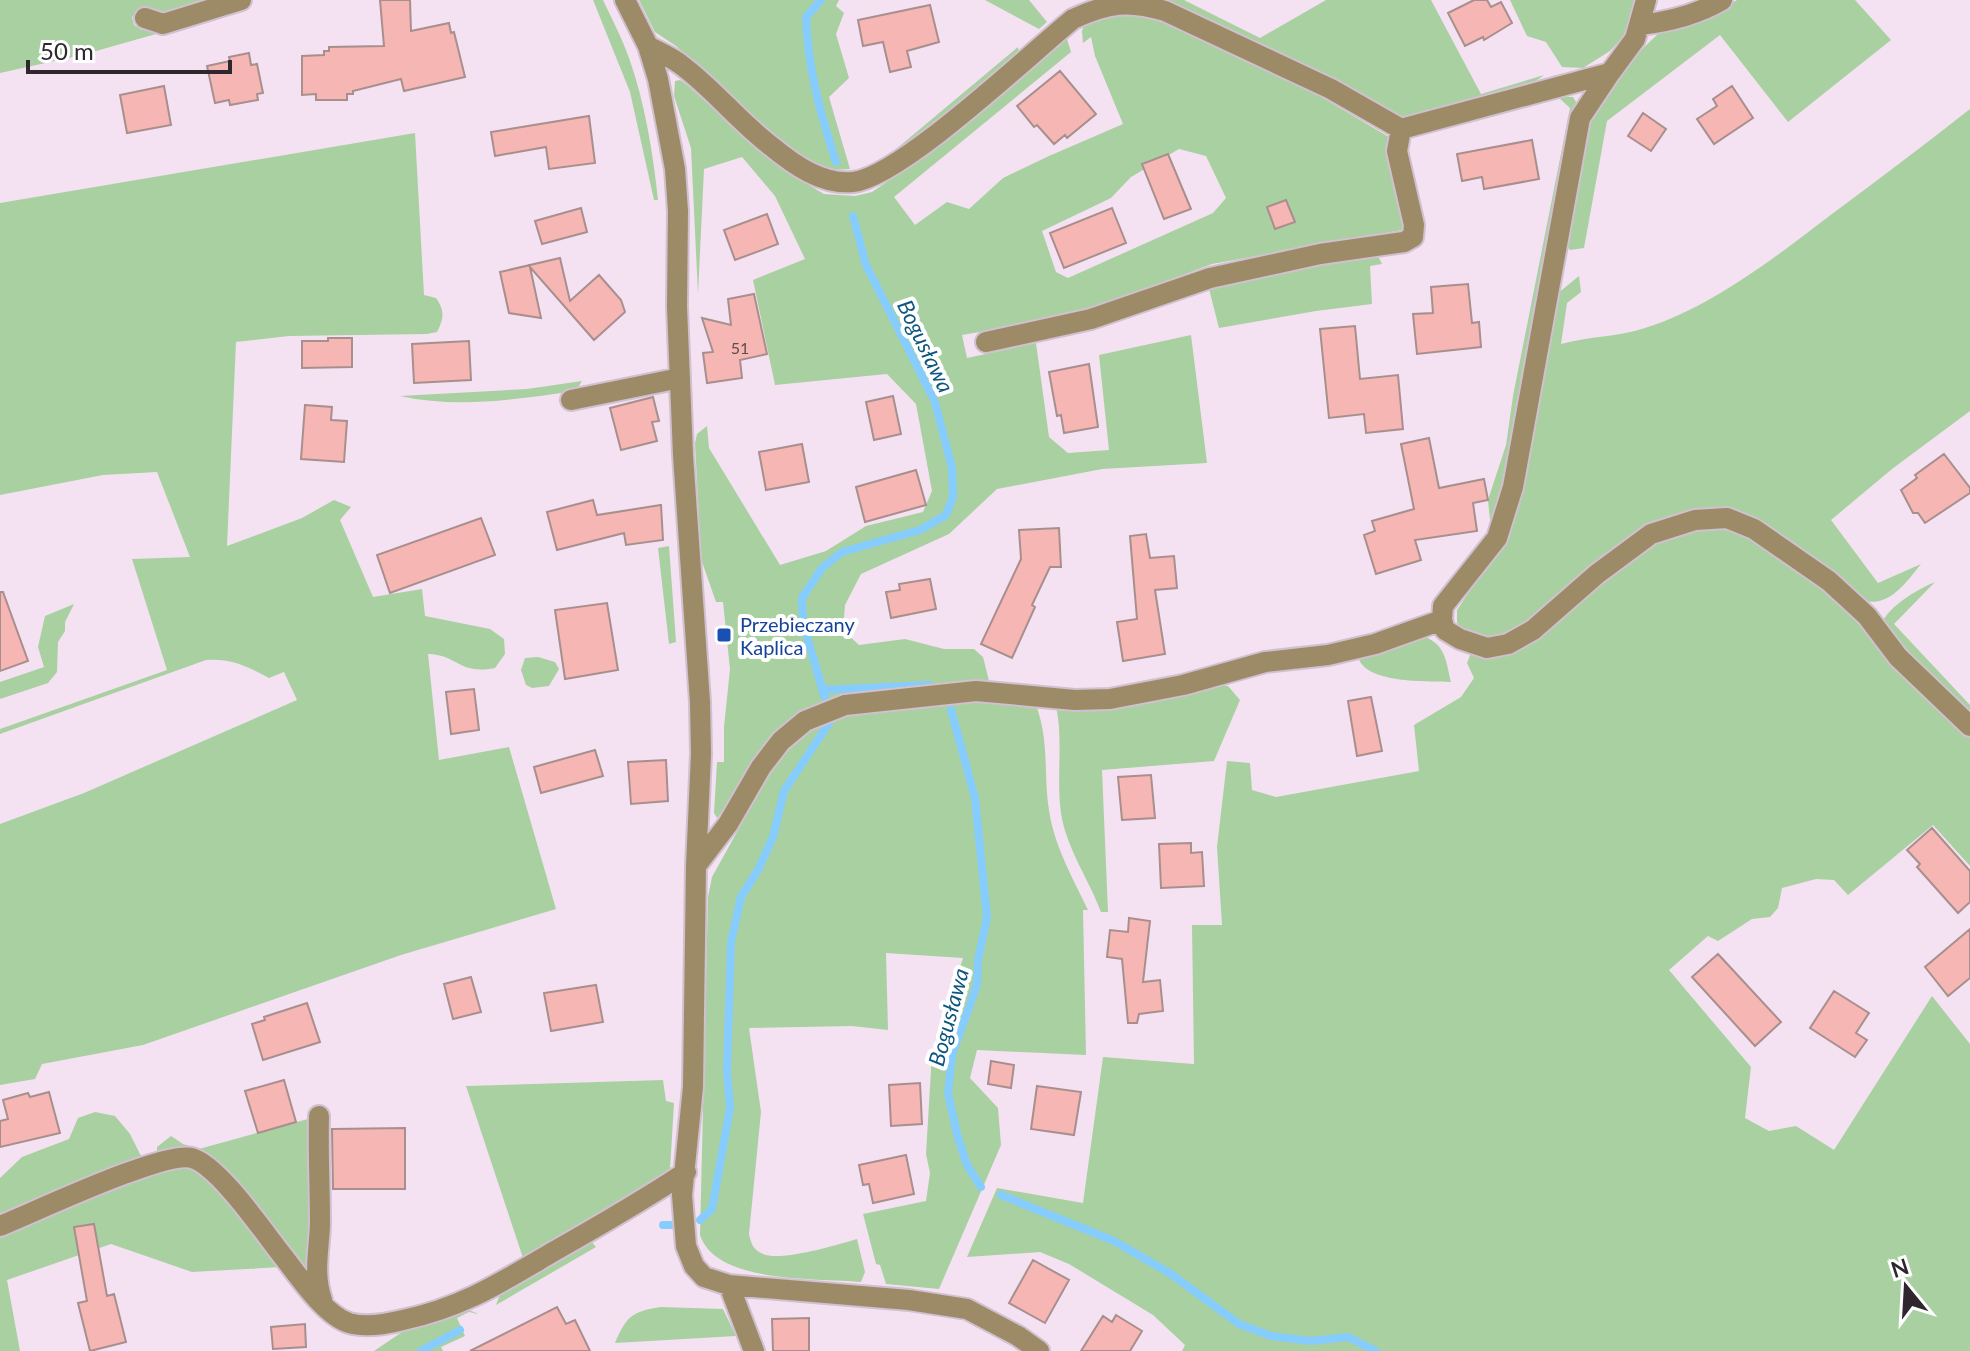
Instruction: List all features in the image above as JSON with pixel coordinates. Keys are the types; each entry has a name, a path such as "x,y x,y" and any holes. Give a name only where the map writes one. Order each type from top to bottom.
{"street":[{"path":"145,18 163,24 241,0"},
{"path":"625,0 648,46 668,123 675,169 683,455 701,754 693,1087 682,1195 688,1256 704,1277 729,1285 909,1300 967,1309 1039,1351"},
{"path":"1646,0 1635,39 1580,118 1536,353 1525,429 1505,512 1497,538 1443,606 1445,630 1487,648 1508,644 1533,630 1597,574 1651,534 1695,520 1727,518 1754,529 1829,581 1867,616 1898,657 1970,726"},
{"path":"1639,25 1706,9 1722,0"},
{"path":"648,46 678,62 736,117 782,154 813,174 834,182 869,179 887,169 949,123 1073,19 1097,7 1121,3 1143,4 1191,22 1331,89 1401,129 1610,73"},
{"path":"986,342 1091,319 1210,278 1320,254 1404,242 1413,237 1414,225 1397,151 1401,129"},
{"path":"571,400 680,378"},
{"path":"696,866 728,824 761,767 781,741 805,721 845,705 976,691 1075,700 1110,699 1183,685 1265,662 1328,655 1375,644 1442,620"},
{"path":"319,1116 320,1223 315,1272 323,1304"},
{"path":"0,1226 144,1165 179,1156 193,1158 215,1172 335,1316 350,1323 369,1325 419,1317 470,1299 624,1212 686,1172"},
{"path":"729,1285 754,1351"}],"green space":[{"path":"0,0 224,0 160,16 146,6 132,17 134,25 142,30 149,28 156,34 82,55 0,73"},
{"path":"593,0 603,0 635,75 648,128 658,200 654,200 630,92"},
{"path":"639,0 839,0 836,6 844,13 836,34 849,78 829,97 850,169 831,170 813,164 785,147 676,46 655,32"},
{"path":"985,0 1029,0 1047,22 1039,29"},
{"path":"1166,0 1184,0 1260,38 1326,0 1431,0 1481,94 1544,75 1528,87 1406,118 1389,113"},
{"path":"1510,0 1641,0 1634,25 1610,51 1583,68 1562,67 1546,42 1527,36"},
{"path":"1737,0 1855,0 1891,40 1788,122 1720,35 1607,121 1584,248 1570,250 1565,244 1587,119 1639,52 1659,33 1709,17"},
{"path":"1112,13 1148,14 1289,78 1394,140 1406,221 1402,230 1212,264 1089,310 962,335 967,358 1036,343 1049,437 1068,453 1109,450 1099,355 1191,335 1207,463 1102,469 997,489 949,534 861,574 845,605 843,630 859,645 905,639 944,649 974,649 983,657 990,685 848,696 820,704 795,719 717,818 714,813 717,762 724,762 730,669 723,602 716,602 701,559 697,434 707,426 709,448 780,565 826,551 866,526 923,512 932,491 916,404 887,374 775,385 753,280 805,259 775,196 742,157 704,169 698,294 691,148 674,96 675,81 680,80 687,85 750,141 802,181 824,194 855,196 872,192 913,164 1061,38 1067,39 1071,52 894,197 915,225 947,202 969,209 1003,178 1123,124 1095,56 1091,37 1083,43 1085,23","holes":["1179,149 1206,156 1226,198 1213,213 1068,278 1056,272 1042,231 1111,198 1131,177"]},
{"path":"1018,47 1019,52 909,144 889,155"},
{"path":"1558,97 1573,97 1576,102 1516,443 1493,520 1490,520 1488,500 1506,445 1570,108"},
{"path":"1970,109 1970,411 1892,469 1831,520 1878,583 1921,564 1904,584 1883,600 1866,601 1798,547 1752,519 1683,517 1530,625 1496,640 1462,632 1457,622 1457,610 1505,538 1533,440 1557,294 1579,276 1581,292 1567,303 1561,344 1635,331 1669,319 1717,295 1764,265"},
{"path":"415,133 424,295 436,298 441,307 442,319 437,332 289,336 236,342 227,546 302,518 334,500 351,507 340,520 373,597 422,589 425,616 490,629 504,639 505,654 495,668 473,669 428,654 439,760 509,747 556,909 401,955 143,1045 42,1064 35,1079 0,1085 0,824 84,793 297,700 284,672 269,678 238,664 206,660 0,734 0,729 167,670 132,559 190,557 157,472 103,475 0,495 0,203"},
{"path":"1372,254 1378,256 1382,264 1370,266 1372,304 1219,328 1208,285"},
{"path":"582,381 576,391 488,401 444,402 400,396 527,389"},
{"path":"1692,526 1736,527 1808,573 1865,625 1970,735 1970,866 1933,825 1848,895 1834,880 1816,879 1782,888 1778,908 1770,917 1752,919 1718,941 1708,936 1669,970 1751,1067 1745,1118 1769,1131 1796,1126 1834,1150 1932,996 1970,1044 1970,1351 1182,1351 1185,1345 1153,1315 1069,1264 1040,1252 967,1257 997,1188 1083,1203 1103,1057 1194,1064 1192,925 1222,925 1217,847 1227,761 1250,763 1252,790 1276,797 1419,771 1414,725 1461,697 1474,678 1467,663 1471,653 1485,656 1658,537"},
{"path":"669,546 676,642 669,644 658,548"},
{"path":"1935,582 1894,624 1970,705 1970,719 1910,662 1882,623 1897,604"},
{"path":"74,604 58,642 57,672 48,683 0,699 0,682 44,667 38,647 45,616"},
{"path":"1425,637 1441,649 1451,682 1384,676 1371,672 1362,665 1358,656"},
{"path":"538,657 555,662 559,669 549,686 532,688 526,685 521,670 525,658"},
{"path":"1216,684 1228,686 1240,700 1214,761 1102,770 1108,912 1101,912 1069,843 1062,819 1056,706"},
{"path":"998,699 1036,705 1045,745 1051,823 1088,910 1083,910 1086,1055 977,1050 970,1078 998,1108 1001,1145 939,1289 886,1284 880,1265 876,1264 863,1214 926,1201 930,1173 926,1154 932,1053 963,958 886,953 888,1030 852,1026 749,1028 761,1112 749,1234 752,1243 763,1254 782,1256 857,1239 865,1272 861,1282 795,1278 746,1270 726,1262 710,1251 700,1235 708,897 712,877 774,767 794,742 816,723 862,709"},
{"path":"663,1080 666,1101 674,1103 670,1170 633,1198 524,1261 466,1086"},
{"path":"95,1112 115,1116 130,1134 143,1160 0,1218 0,1178 22,1157 69,1139 78,1118"},
{"path":"308,1119 314,1215 309,1277 222,1169 157,1154 157,1147 171,1136 199,1149"},
{"path":"162,1166 188,1166 215,1181 281,1267 192,1272 111,1244 7,1280 20,1351 0,1351 0,1232"},
{"path":"589,1239 596,1247 496,1305 501,1292"},
{"path":"661,1307 723,1309 736,1336 615,1343 631,1317"},
{"path":"466,1309 479,1314 469,1312 457,1318 465,1336 441,1347 443,1351 374,1351 411,1326"}],"building":[{"path":"380,0 410,0 411,31 449,23 465,77 404,91 401,79 353,91 353,94 347,94 347,100 316,100 316,94 302,95 302,56 324,55 329,47 384,46"},
{"path":"1474,0 1487,0 1491,7 1501,2 1512,23 1484,40 1483,37 1465,46 1448,13"},
{"path":"930,5 939,42 907,51 911,67 890,72 883,42 863,46 858,20"},
{"path":"249,53 251,65 257,64 263,93 257,94 258,100 230,105 229,100 215,103 207,66"},
{"path":"1060,71 1096,114 1067,138 1065,135 1054,144 1037,125 1034,127 1017,106"},
{"path":"164,86 171,125 127,133 120,95"},
{"path":"1732,86 1753,118 1714,144 1697,119 1717,106 1713,99"},
{"path":"1643,113 1666,129 1651,151 1628,136"},
{"path":"589,116 595,163 549,169 546,147 495,156 491,132"},
{"path":"1532,140 1539,179 1484,189 1482,177 1462,181 1457,154"},
{"path":"1168,154 1191,209 1164,219 1142,164"},
{"path":"1286,200 1295,222 1275,229 1267,207"},
{"path":"581,208 587,232 542,244 535,221"},
{"path":"1112,208 1126,243 1064,268 1050,233"},
{"path":"767,214 778,244 735,260 724,230"},
{"path":"560,258 570,301 599,275 621,300 625,312 594,340 530,267 541,318 509,313 500,272"},
{"path":"1468,284 1472,323 1479,322 1481,347 1417,354 1413,314 1433,313 1431,287"},
{"path":"754,294 767,354 740,360 742,378 707,383 703,353 713,352 702,318 731,325 728,299"},
{"path":"1355,326 1360,379 1398,375 1403,429 1366,433 1364,414 1329,418 1320,329"},
{"path":"328,338 352,338 352,367 302,368 302,341 328,341"},
{"path":"469,341 471,380 414,383 412,344"},
{"path":"1089,364 1098,427 1064,433 1061,415 1057,416 1049,372"},
{"path":"893,396 901,434 874,440 866,402"},
{"path":"653,397 659,421 652,422 657,441 621,450 610,408"},
{"path":"305,405 332,407 331,420 347,421 344,462 301,459"},
{"path":"1429,438 1439,488 1484,479 1488,500 1473,503 1477,531 1415,540 1421,560 1376,574 1364,535 1375,531 1372,521 1414,509 1401,444"},
{"path":"802,444 809,482 766,490 759,452"},
{"path":"1944,454 1970,488 1970,493 1925,523 1918,513 1913,513 1901,490 1917,478 1915,475"},
{"path":"916,470 926,505 865,522 856,487"},
{"path":"593,500 597,515 661,505 663,540 626,545 624,533 557,550 547,512"},
{"path":"481,518 495,555 390,593 377,555"},
{"path":"1059,528 1061,567 1050,567 1012,658 981,644 1021,559 1019,530"},
{"path":"1146,534 1150,558 1174,556 1177,588 1155,590 1165,654 1123,661 1117,622 1137,619 1130,536"},
{"path":"930,579 936,609 891,618 886,592 900,590 899,584"},
{"path":"0,592 3,592 28,661 0,671"},
{"path":"607,603 618,670 565,679 555,610"},
{"path":"474,689 479,730 451,734 446,692"},
{"path":"1371,697 1382,751 1357,756 1348,701"},
{"path":"595,750 603,776 541,793 534,767"},
{"path":"666,760 668,801 631,804 628,762"},
{"path":"1151,775 1155,818 1122,820 1118,777"},
{"path":"1932,828 1970,871 1970,902 1958,913 1917,867 1920,864 1907,850"},
{"path":"1191,843 1191,853 1202,852 1204,886 1161,888 1159,844"},
{"path":"1129,918 1150,921 1143,982 1160,980 1163,1011 1139,1014 1137,1023 1128,1023 1122,959 1107,957 1110,930 1128,932"},
{"path":"1970,929 1970,978 1948,996 1925,967"},
{"path":"1718,954 1781,1022 1755,1046 1692,977"},
{"path":"471,977 481,1012 453,1019 444,984"},
{"path":"596,985 603,1022 551,1031 544,993"},
{"path":"1834,991 1869,1013 1856,1033 1867,1040 1855,1057 1810,1028"},
{"path":"307,1003 320,1042 263,1060 252,1024"},
{"path":"991,1061 1014,1065 1011,1088 988,1084"},
{"path":"284,1080 296,1122 258,1133 245,1091"},
{"path":"920,1083 922,1124 891,1126 889,1085"},
{"path":"1037,1086 1081,1092 1074,1135 1031,1129"},
{"path":"49,1092 60,1133 0,1147 0,1121 8,1119 3,1100 28,1093 30,1097"},
{"path":"405,1128 405,1189 333,1189 332,1129"},
{"path":"906,1155 914,1194 873,1203 869,1184 863,1185 859,1165"},
{"path":"94,1224 107,1296 114,1294 126,1342 90,1351 78,1303 87,1301 74,1227"},
{"path":"1033,1260 1069,1280 1045,1323 1009,1303"},
{"path":"557,1307 566,1324 575,1320 590,1351 470,1351"},
{"path":"1116,1315 1142,1331 1130,1351 1081,1351 1103,1316 1112,1322"},
{"path":"809,1318 809,1351 773,1351 772,1319"},
{"path":"305,1324 306,1347 273,1349 271,1327"}],"waterway":[{"name":"Bogusława","path":"821,0 806,17 807,36 816,91 836,162"},
{"name":"Bogusława","path":"825,698 803,623 802,598 822,568 842,552 920,530 946,515 953,497 952,468 935,402 866,265 853,216"},
{"name":"Bogusława","path":"822,690 929,685"},
{"name":"Bogusława","path":"951,710 975,798 987,917 978,960 977,985 952,1055 948,1093 967,1165 981,1187"},
{"path":"700,1220 712,1209 730,1108 727,1071 731,942 741,897 773,837 784,791 831,720"},
{"name":"Bogusława","path":"1001,1195 1114,1241 1171,1274 1239,1324 1271,1336 1311,1341 1348,1337 1376,1351"},
{"path":"663,1225 671,1225"},
{"path":"421,1351 460,1330"}],"place":[{"name":"Przebieczany Kaplica","path":"724,635"}]}
